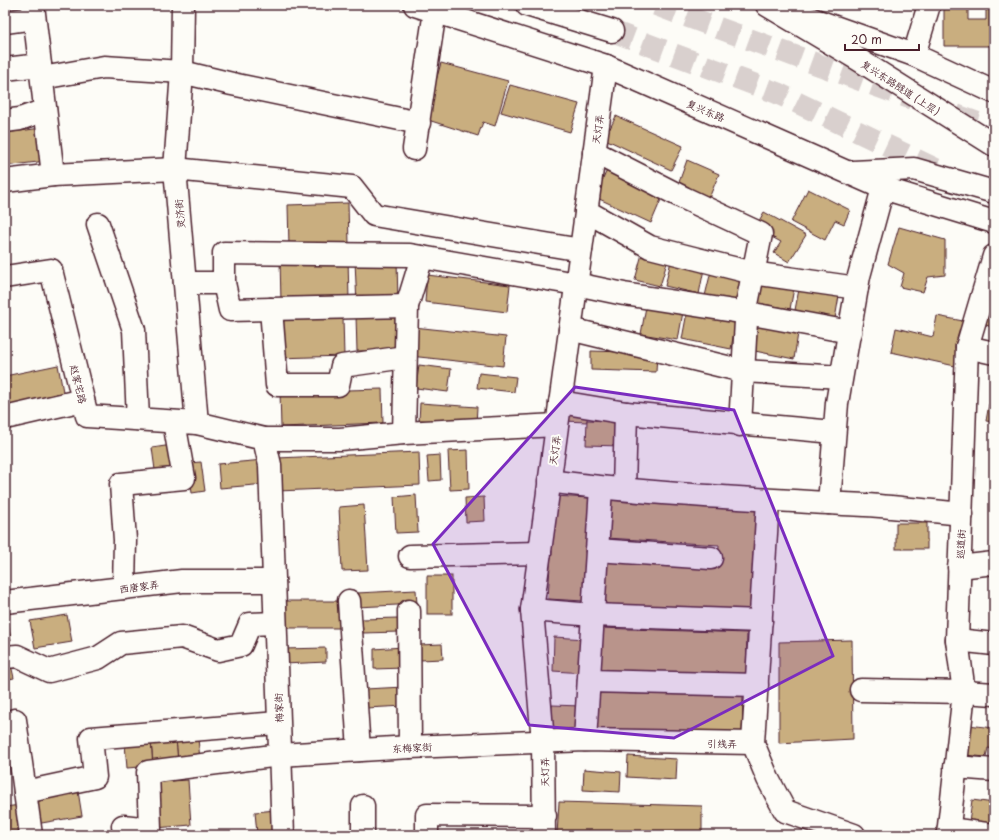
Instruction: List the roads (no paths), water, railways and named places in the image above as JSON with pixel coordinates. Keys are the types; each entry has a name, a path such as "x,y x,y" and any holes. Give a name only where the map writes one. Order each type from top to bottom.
{"street":[{"name":"灵济街","path":"183,5 182,72 175,169 197,423"},
{"path":"527,5 612,31"},
{"name":"复兴东路隧道 (上层)","path":"767,5 856,58 994,145"},
{"path":"773,5 914,55 994,92"},
{"path":"914,55 929,5"},
{"path":"414,149 419,123 425,8"},
{"name":"复兴东路","path":"425,8 606,66 850,172 883,188 994,222"},
{"path":"5,22 34,11 53,175"},
{"name":"天灯弄","path":"545,825 543,742 532,610 606,66"},
{"path":"5,69 41,71 104,68 182,72 419,123"},
{"path":"5,121 20,119 45,110"},
{"path":"594,152 684,198 760,234 747,313 740,424"},
{"path":"5,181 53,175 175,169 352,187 374,215 581,250"},
{"path":"850,172 914,169 994,192"},
{"path":"829,503 834,432 841,377 857,288 883,188"},
{"path":"586,211 650,247 753,273 857,288"},
{"path":"98,224 134,330 138,419"},
{"path":"406,306 230,310 224,283 224,253 410,255 576,284 624,294 747,313 850,332"},
{"name":"巡道街","path":"948,832 964,692 957,640 967,347 994,256"},
{"path":"404,433 406,306 422,257"},
{"name":"赵家宅路","path":"5,276 51,270 87,416 197,423 264,438 340,438 557,425"},
{"path":"185,283 224,283"},
{"path":"271,309 277,385 338,385 342,366 405,357"},
{"path":"570,329 743,371 841,377"},
{"path":"967,347 994,353"},
{"path":"5,418 83,400"},
{"path":"560,402 626,413 834,432"},
{"path":"624,489 626,413"},
{"path":"124,588 125,540 121,484 184,478 174,422"},
{"name":"梅家街","path":"264,438 270,465 283,835"},
{"path":"550,481 601,488 768,501 829,503 962,514"},
{"path":"585,740 601,488"},
{"path":"768,501 753,743 768,779 785,811 854,835"},
{"path":"597,550 711,558"},
{"path":"410,556 540,553"},
{"path":"960,567 994,563"},
{"name":"西唐家弄","path":"5,602 182,580 274,580"},
{"path":"349,601 359,750"},
{"path":"532,610 593,615 760,620"},
{"path":"409,611 410,747"},
{"path":"5,657 17,656 49,671 98,658 121,643 182,637 218,650 241,645 250,624 275,623"},
{"path":"957,640 994,644"},
{"path":"589,681 757,684"},
{"path":"861,690 994,694"},
{"path":"15,720 31,835"},
{"path":"25,792 95,777 91,738 278,723"},
{"name":"引线弄","path":"543,742 585,740 753,743"},
{"name":"东梅家街","path":"125,835 123,826 150,829 148,772 280,755 410,747 543,742"},
{"path":"955,767 994,770"},
{"path":"363,806 363,835"},
{"path":"428,835 428,815 545,825"},
{"path":"948,832 994,835"}],"tunnel":[{"path":"656,5 912,99"},
{"path":"612,31 777,93 940,171"},
{"path":"956,115 994,129"}]}
